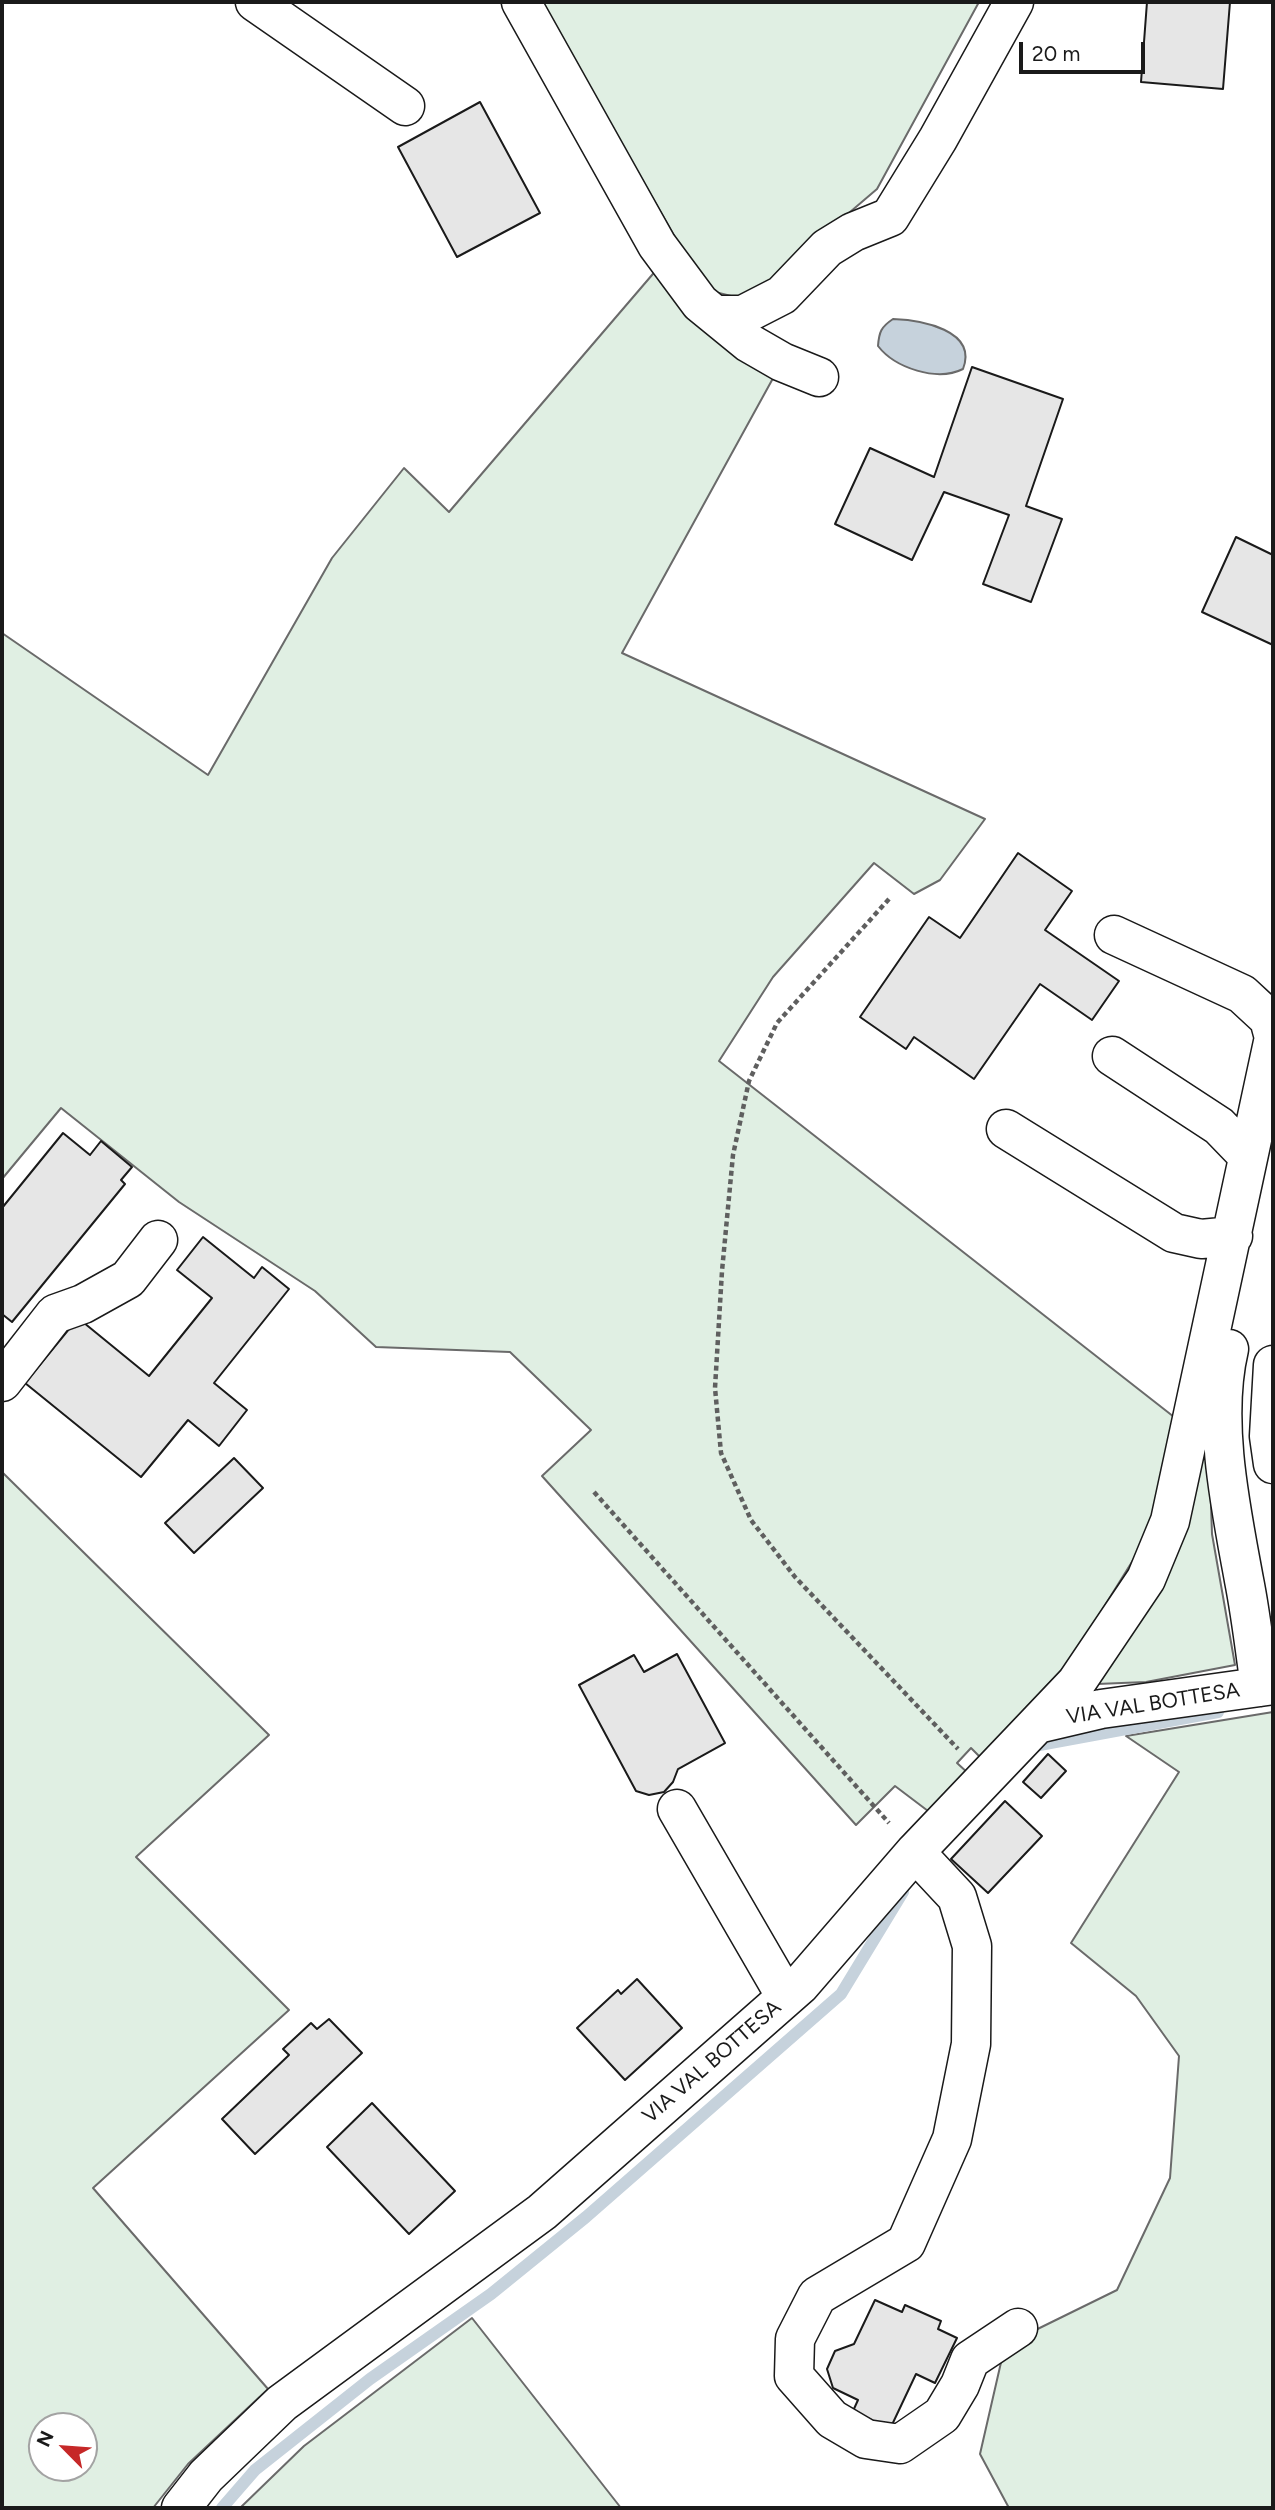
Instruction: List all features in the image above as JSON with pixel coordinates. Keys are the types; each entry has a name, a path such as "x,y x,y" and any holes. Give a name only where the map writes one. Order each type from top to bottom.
{"street":[{"path":"255,2 405,106"},
{"path":"521,2 657,245 700,303 750,343 782,362 819,377"},
{"path":"715,315 743,315 782,295 827,248 853,232 890,217 938,139 1014,2"},
{"path":"1114,935 1242,994 1269,1019 1273,1034"},
{"path":"1037,1724 1083,1673 1146,1579 1165,1533 1233,1236 1261,1160 1273,1042"},
{"path":"1112,1056 1219,1126 1261,1160"},
{"path":"1006,1129 1174,1233 1201,1239 1233,1236"},
{"name":"VIA VAL BOTTESA","path":"181,2508 206,2476 282,2403 542,2211 800,1985 915,1852 1037,1724 1101,1709 1266,1686 1251,1621 1226,1476 1223,1424 1225,1366 1261,1160"},
{"path":"2,1382 55,1314 83,1304 128,1279 158,1240"},
{"path":"1273,1366 1269,1436 1273,1464"},
{"path":"677,1809 786,1997"},
{"path":"915,1852 957,1897 972,1946 971,2044 952,2139 906,2243 817,2296 795,2339 794,2376 832,2419 866,2438 900,2444 942,2415 960,2385 970,2360 1018,2328"}],"path":[{"path":"889,899 777,1023 749,1081 733,1155 722,1271 715,1388 721,1453 751,1520 795,1577 930,1722 986,1776"},
{"path":"594,1492 915,1852"}],"green space":[{"path":"540,2 979,2 877,189 747,300 715,292 695,272"},
{"path":"658,268 777,371 622,653 985,819 940,880 914,894 874,863 773,977 719,1061 1183,1424 1153,1528 1071,1660 980,1757 971,1748 957,1763 969,1774 932,1814 895,1786 856,1825 542,1476 591,1430 510,1352 376,1347 315,1291 179,1202 61,1108 2,1179 2,633 208,775 332,558 404,468 449,512"},
{"path":"1208,1418 1212,1534 1235,1665 1146,1682 1097,1684"},
{"path":"2,1472 269,1735 136,1857 289,2010 93,2188 268,2389 188,2464 153,2508 2,2508"},
{"path":"1273,1712 1273,2508 1009,2508 980,2454 1005,2345 1117,2290 1170,2178 1179,2056 1136,1996 1071,1943 1179,1772 1126,1736"},
{"path":"472,2318 621,2508 240,2508 304,2446"}],"shaded area":[{"path":"893,319 931,325 955,336 962,345 965,356 963,369 941,374 917,371 885,354 878,346 879,337 881,330"}],"building":[{"path":"1147,2 1230,2 1223,89 1141,82"},
{"path":"480,102 540,213 457,257 398,147"},
{"path":"972,367 1063,399 1026,506 1062,519 1031,602 983,584 1009,515 944,492 912,560 835,524 870,448 934,477"},
{"path":"1236,537 1273,555 1273,645 1202,612"},
{"path":"1018,853 1072,891 1045,930 1119,981 1092,1020 1040,984 974,1079 914,1037 906,1049 860,1017 929,917 960,938"},
{"path":"63,1133 90,1155 101,1141 132,1167 121,1180 125,1184 12,1322 2,1314 2,1208"},
{"path":"203,1237 254,1278 262,1267 289,1289 214,1383 247,1410 219,1446 188,1420 141,1477 25,1383 78,1318 149,1376 212,1298 177,1270"},
{"path":"234,1458 263,1488 194,1553 165,1523"},
{"path":"677,1654 725,1743 678,1769 673,1782 664,1792 649,1795 636,1791 579,1685 634,1655 644,1672"},
{"path":"1048,1754 1066,1771 1041,1798 1023,1782"},
{"path":"1005,1801 1042,1836 988,1893 951,1859"},
{"path":"637,1979 682,2028 625,2080 577,2028 618,1990 621,1994"},
{"path":"329,2019 362,2053 255,2154 222,2119 289,2055 283,2049 311,2023 317,2029"},
{"path":"372,2103 455,2191 409,2234 327,2147"},
{"path":"875,2300 902,2312 905,2305 941,2321 938,2329 957,2338 935,2383 916,2374 890,2429 853,2411 858,2400 833,2388 827,2369 835,2351 854,2344"}],"waterway":[{"path":"1031,1749 1034,1746 1218,1712"},
{"path":"222,2508 255,2470 370,2379 491,2294 586,2217 841,1994 903,1892"}]}
